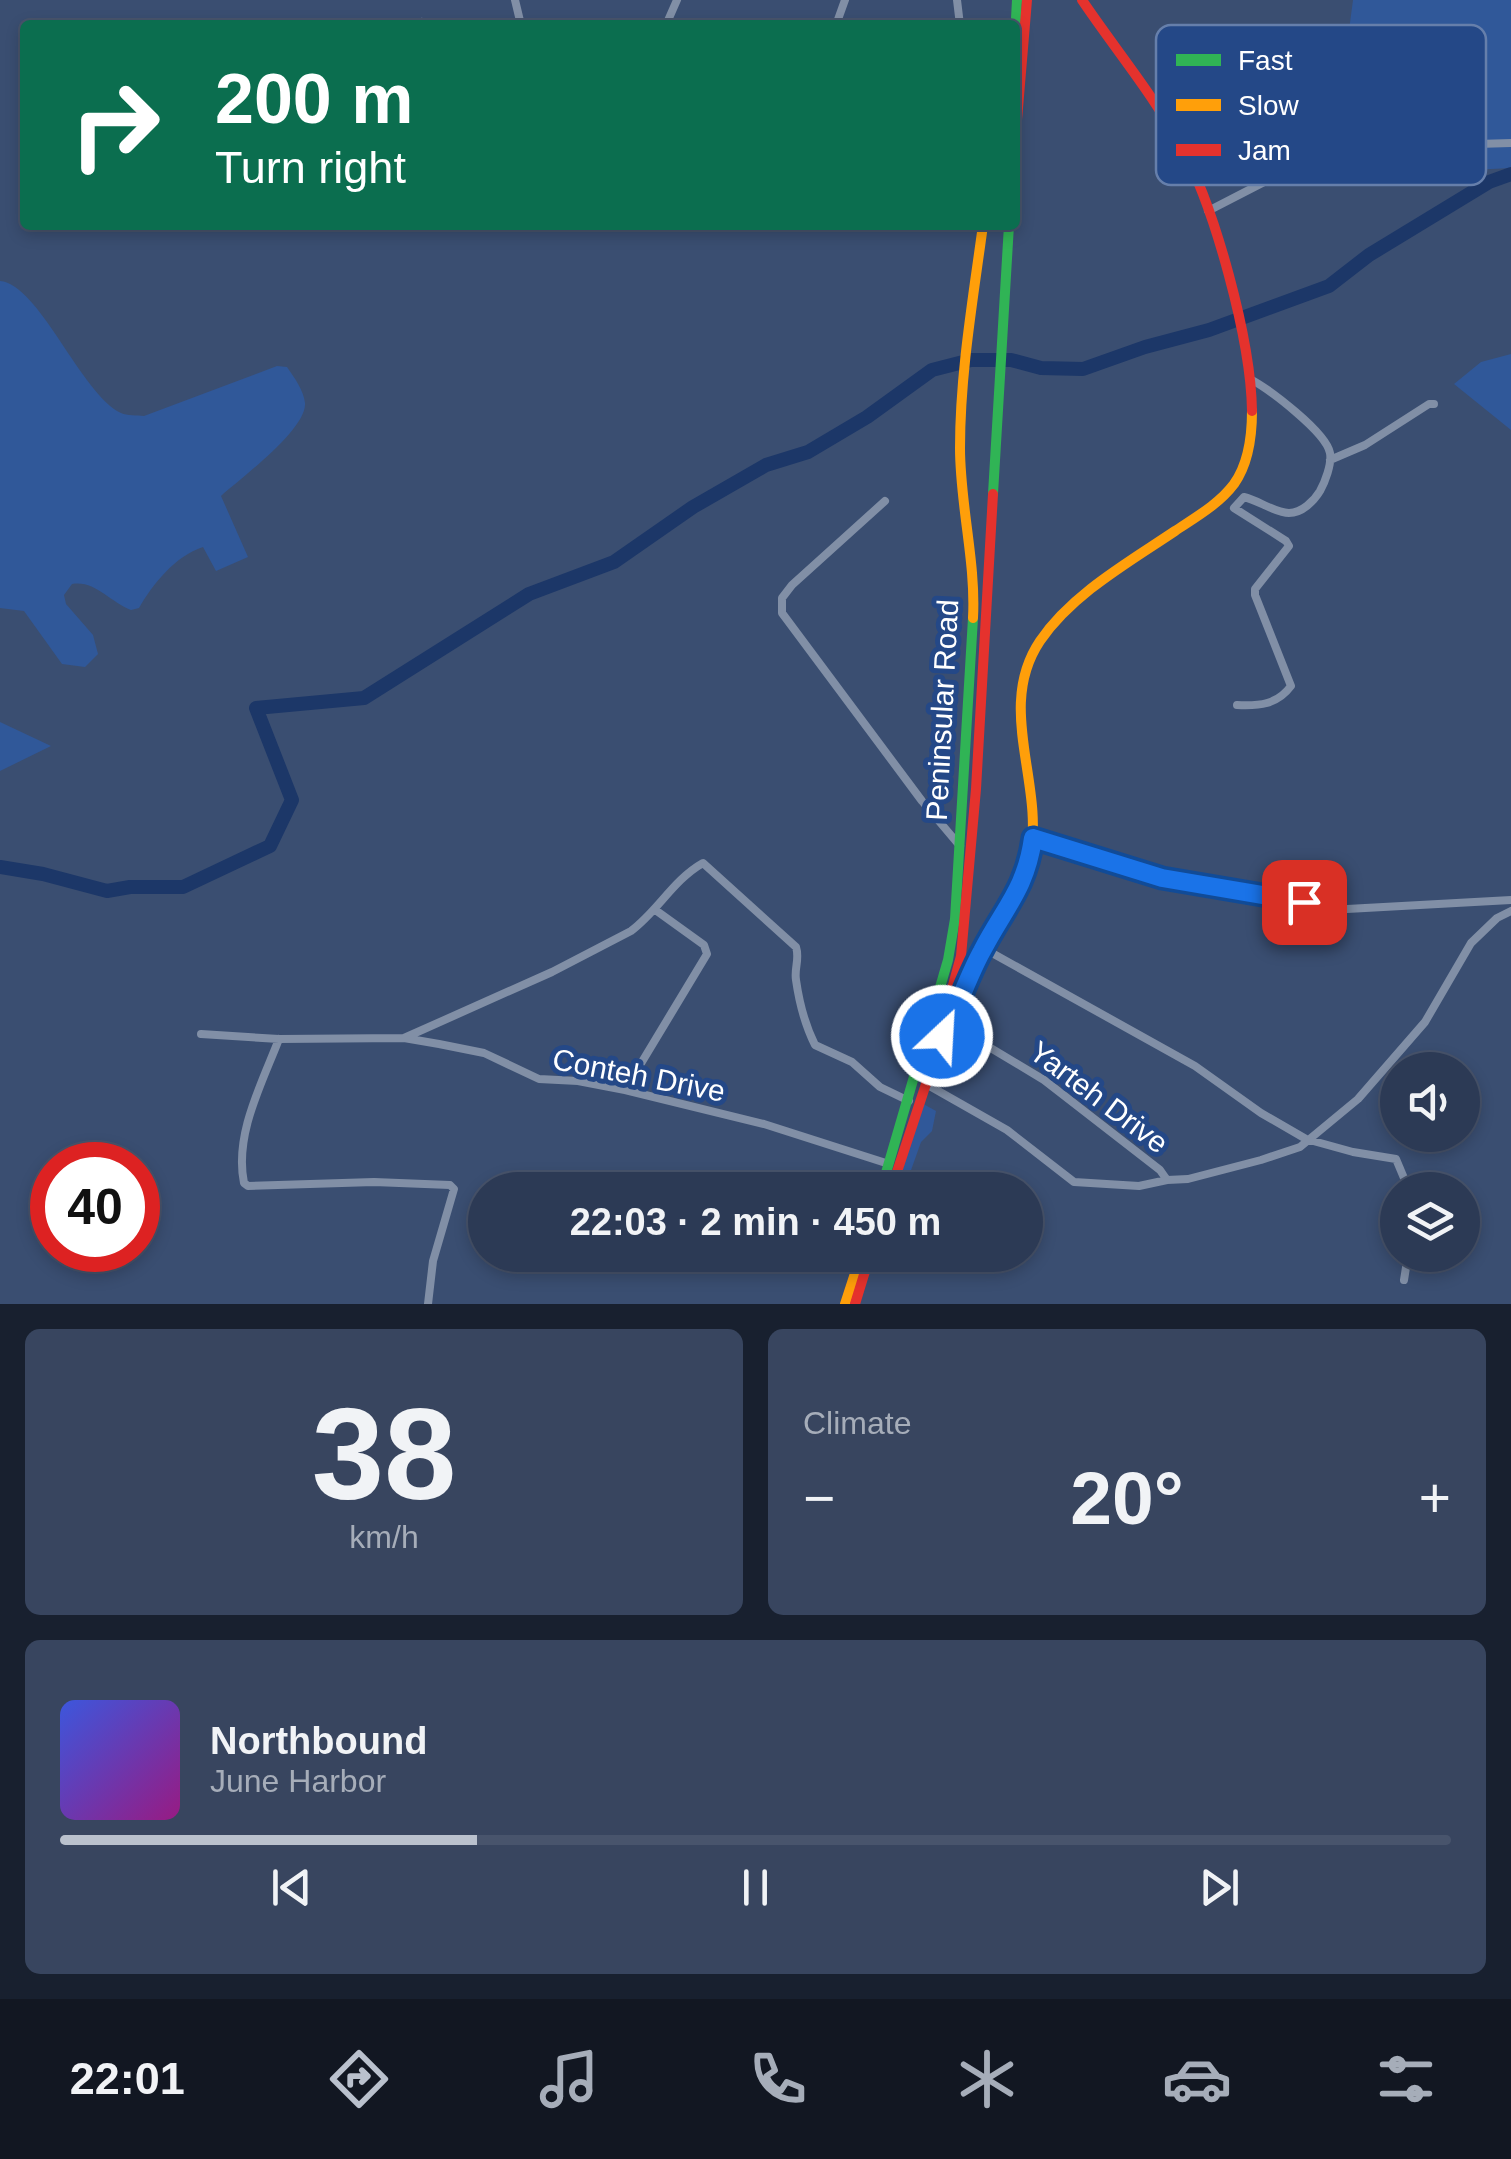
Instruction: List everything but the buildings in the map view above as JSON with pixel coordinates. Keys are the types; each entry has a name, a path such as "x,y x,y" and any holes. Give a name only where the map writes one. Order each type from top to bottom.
{"main road":[{"path":"1020,84 1027,0"},
{"path":"1082,0 1156,110"},
{"path":"932,1039 948,1022 1026,871 1033,838 1018,726 1029,660 1041,639 1090,591 1228,491 1241,472 1248,445 1250,379 1244,336 1199,185"},
{"name":"Peninsular Road","path":"897,1172 926,1084 950,946 960,846 974,616 960,476 963,388 982,230"},
{"name":"Peninsular Road","path":"887,1172 961,956 982,699 1010,230"},
{"path":"854,1304 859,1272"},
{"path":"846,1304 862,1272"}],"street":[{"path":"1486,144 1511,143"},
{"path":"1208,211 1257,185"},
{"path":"1237,705 1272,702 1291,686 1255,595 1255,589 1287,550 1286,541 1234,508 1244,497 1292,513 1313,501 1322,488 1330,460 1327,446 1296,412 1250,379"},
{"path":"1330,460 1365,446 1434,404"},
{"path":"885,500 792,585 780,604 785,619 960,846"},
{"path":"1281,538 1280,525 1285,513"},
{"path":"1033,838 1162,878 1274,895 1317,907 1347,909 1511,900"},
{"path":"404,1038 614,942 644,922 669,889 698,866 710,866 796,948 796,981 815,1045 852,1062 880,1087 909,1101"},
{"path":"626,1090 668,1014 708,954 704,945 654,910"},
{"path":"926,1084 1007,1130 1074,1182 1139,1186 1188,1179 1261,1160 1300,1147 1378,1079 1425,1022 1471,943 1497,918 1511,911"},
{"path":"983,948 1195,1066 1261,1113 1306,1138 1396,1159 1401,1172"},
{"name":"Yarteh Drive","path":"948,1022 1062,1092 1160,1170 1167,1180"},
{"name":"Conteh Drive","path":"201,1034 279,1039 404,1038 484,1053 539,1079 626,1090 764,1124 889,1164"},
{"path":"279,1039 245,1134 244,1182 248,1186 374,1182 450,1185 454,1189 452,1200 433,1261 428,1304"},
{"path":"1404,1280 1405,1272"}],"shaded area":[{"path":"1353,0 1511,0 1511,168 1486,169 1486,25 1350,25"},
{"path":"0,281 30,300 91,385 123,414 144,416 277,366 287,367 304,398 303,414 284,439 221,496 248,557 216,571 203,547 193,551 166,572 139,608 131,610 95,588 72,584 64,595 66,604 93,635 98,654 85,667 62,664 24,611 0,608"},
{"path":"1511,354 1511,430 1454,384 1481,362"},
{"path":"0,722 51,746 0,771"},
{"path":"918,1101 936,1111 932,1131 921,1142 910,1172 896,1172"}],"waterway":[{"path":"1486,184 1511,174"},
{"path":"0,867 107,891 183,887 270,846 292,800 256,708 364,698 529,594 614,562 693,507 766,465 808,452 867,417 932,370 971,360 1011,360 1041,368 1083,369 1209,330 1329,286 1369,255 1484,185"}],"traffic: fast":[{"path":"1016,20 1017,0"},
{"path":"993,494 1009,230"},
{"path":"886,1172 948,960 955,919 973,618"}],"traffic: slow":[{"path":"973,618 961,420 982,230"},
{"path":"944,1034 981,951 1021,882 1030,856 1032,801 1021,719 1027,667 1040,641 1068,608 1228,491 1246,458 1252,411"},
{"path":"845,1304 855,1272"}],"traffic: jam":[{"path":"1020,84 1027,0"},
{"path":"1082,0 1156,105"},
{"path":"1199,185 1238,312 1252,411"},
{"path":"897,1172 961,956 976,789 993,494"},
{"path":"855,1304 865,1272"}],"route":[{"path":"942,1036 983,948 1010,908 1026,871 1033,838 1162,878 1304,902"}]}
